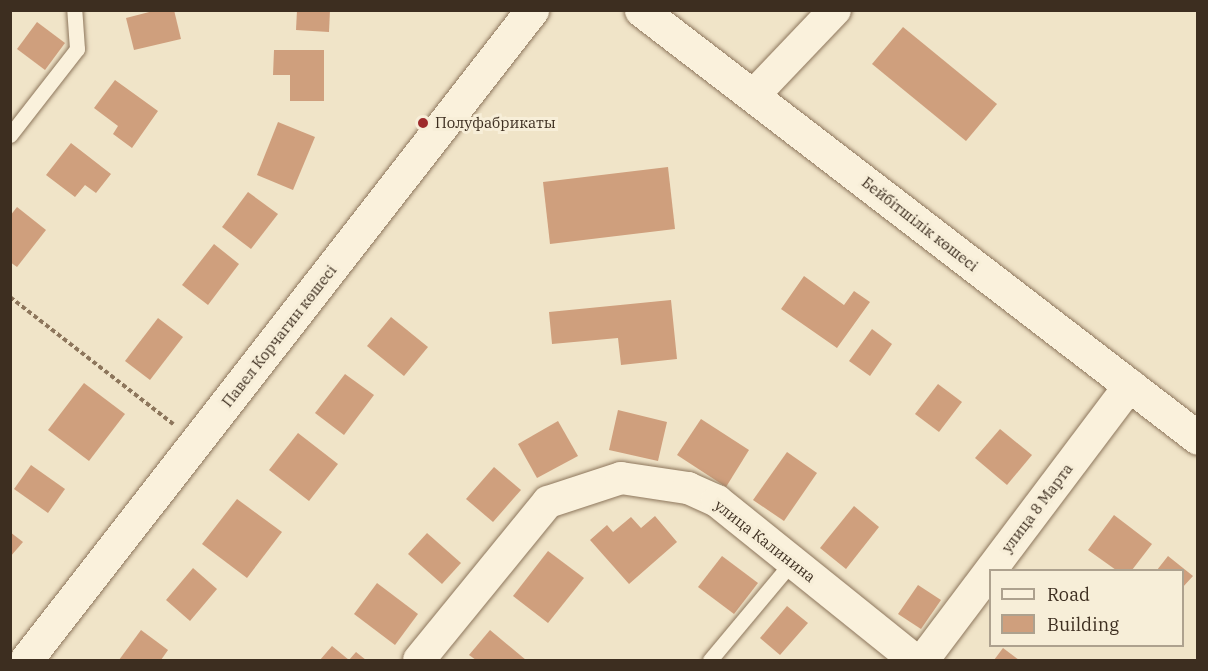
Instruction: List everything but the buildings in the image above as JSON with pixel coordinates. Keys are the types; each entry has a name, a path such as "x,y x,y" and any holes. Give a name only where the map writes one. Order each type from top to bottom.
{"street":[{"name":"Павел Корчагин көшесі","path":"26,660 532,10"},
{"name":"Бейбітшілік көшесі","path":"641,10 1197,438"},
{"path":"753,96 835,10"},
{"name":"улица 8 Марта","path":"991,569 1130,385"},
{"name":"улица Калинина","path":"419,660 548,502 621,478 688,488 717,501 915,660"},
{"name":"улица 8 Марта","path":"923,660 989,572"}],"lane":[{"path":"10,135 77,49 74,10"},
{"path":"710,660 792,562"}],"path":[{"path":"10,297 196,442"}],"place":[{"name":"Полуфабрикаты","path":"423,123"}]}
